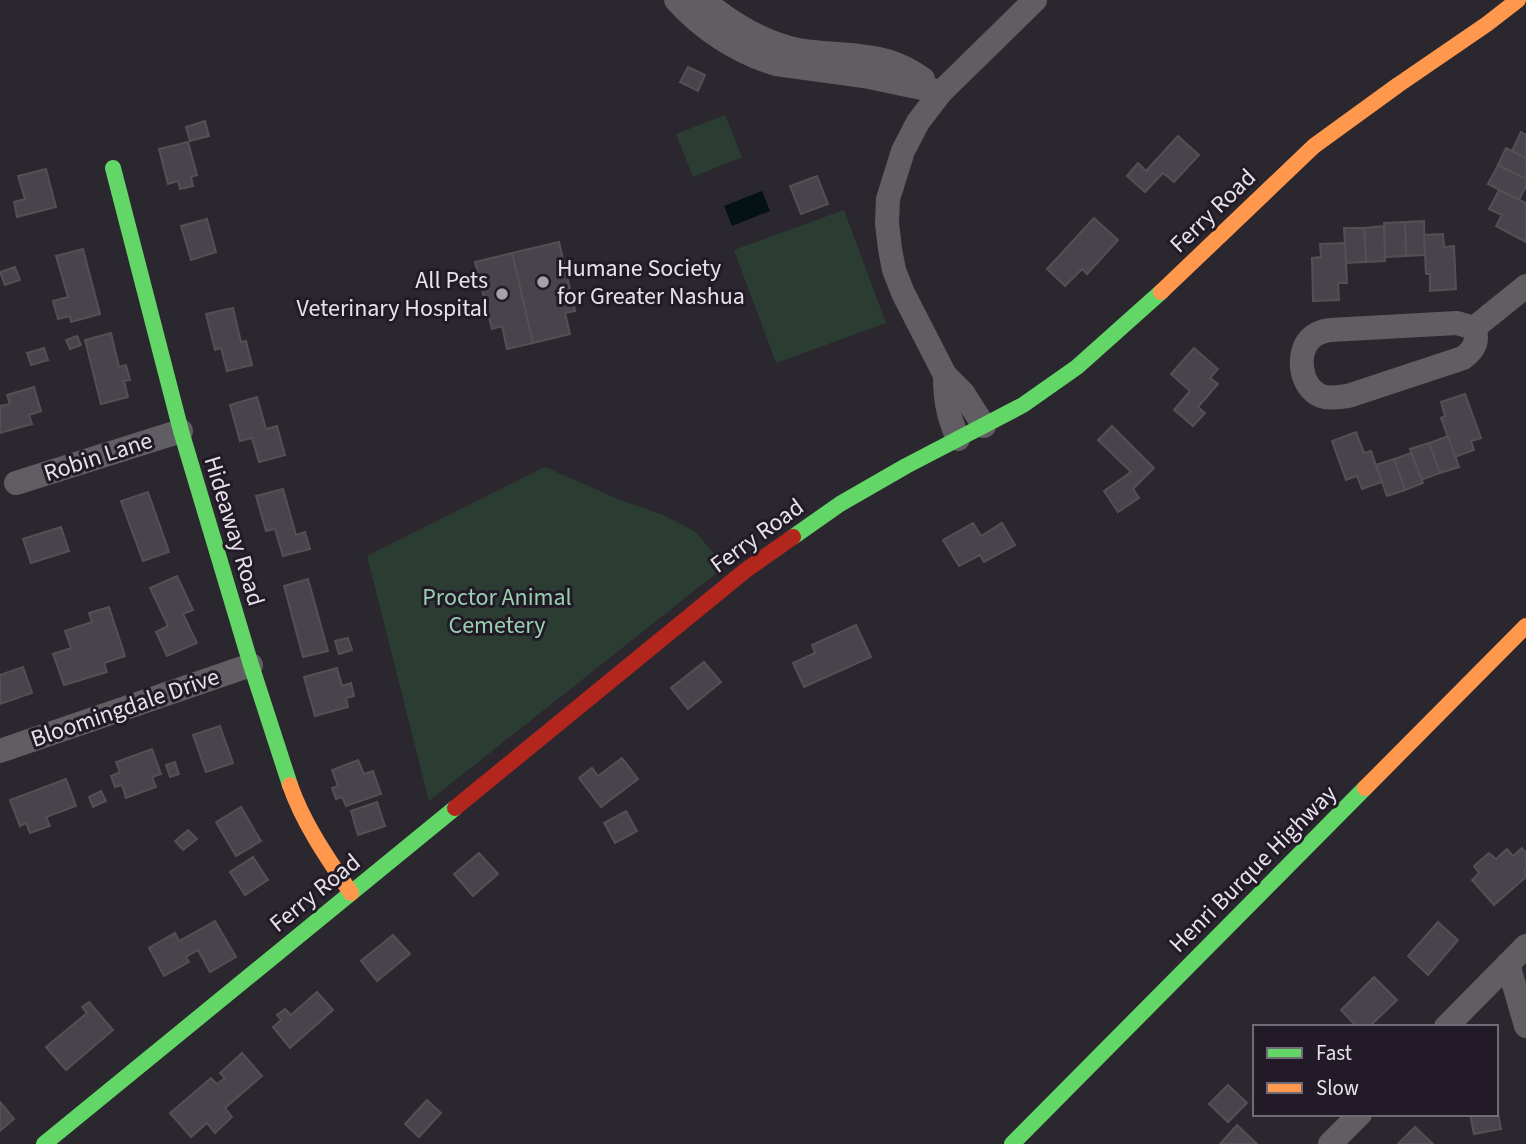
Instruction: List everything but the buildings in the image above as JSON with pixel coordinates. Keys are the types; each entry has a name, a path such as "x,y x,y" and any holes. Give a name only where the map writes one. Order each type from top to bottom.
{"street":[{"path":"676,0 708,29 762,60 885,79 941,92"},
{"path":"702,0 757,37 799,50 888,61 909,69 941,92"},
{"path":"984,426 963,393 944,375 903,293 894,270 890,249 888,199 903,151 918,122 941,92 1035,0"},
{"name":"Ferry Road","path":"44,1144 746,570 840,505 906,466 1023,405 1077,367 1140,312 1314,146 1518,0"},
{"name":"Hideaway Road","path":"113,168 181,431 291,789 329,862 351,893"},
{"path":"1474,328 1526,286"},
{"path":"1457,323 1474,328 1476,342 1472,351 1463,358 1348,396 1323,397 1307,385 1303,374 1303,352 1308,341 1317,333 1457,323"},
{"path":"944,375 949,418 958,439"},
{"name":"Robin Lane","path":"16,483 181,431"},
{"name":"Henri Burque Highway","path":"1012,1144 1526,626"},
{"name":"Bloomingdale Drive","path":"0,751 251,665"},
{"path":"1448,1025 1526,946"},
{"path":"1508,964 1526,1026"},
{"path":"1330,1144 1358,1116"}],"green space":[{"path":"725,115 742,157 693,177 676,134"},
{"path":"844,210 886,323 776,363 734,250"},
{"name":"Proctor Animal Cemetery","path":"545,467 618,499 663,515 696,532 718,559 718,572 429,801 367,556"}],"shaded area":[{"path":"762,191 770,211 732,226 724,206"}],"traffic: fast":[{"path":"113,168 181,431 290,785"},
{"path":"793,537 840,504 906,466 1023,405 1077,367 1161,292"},
{"path":"1012,1144 1365,788"},
{"path":"44,1144 455,808"}],"traffic: slow":[{"path":"1161,292 1314,146 1518,0"},
{"path":"1365,788 1526,626"},
{"path":"290,785 309,827 351,893"}],"traffic: jam":[{"path":"455,808 746,570 793,537"}],"place":[{"name":"Humane Society for Greater Nashua","path":"543,282"},
{"name":"All Pets Veterinary Hospital","path":"502,294"}]}
